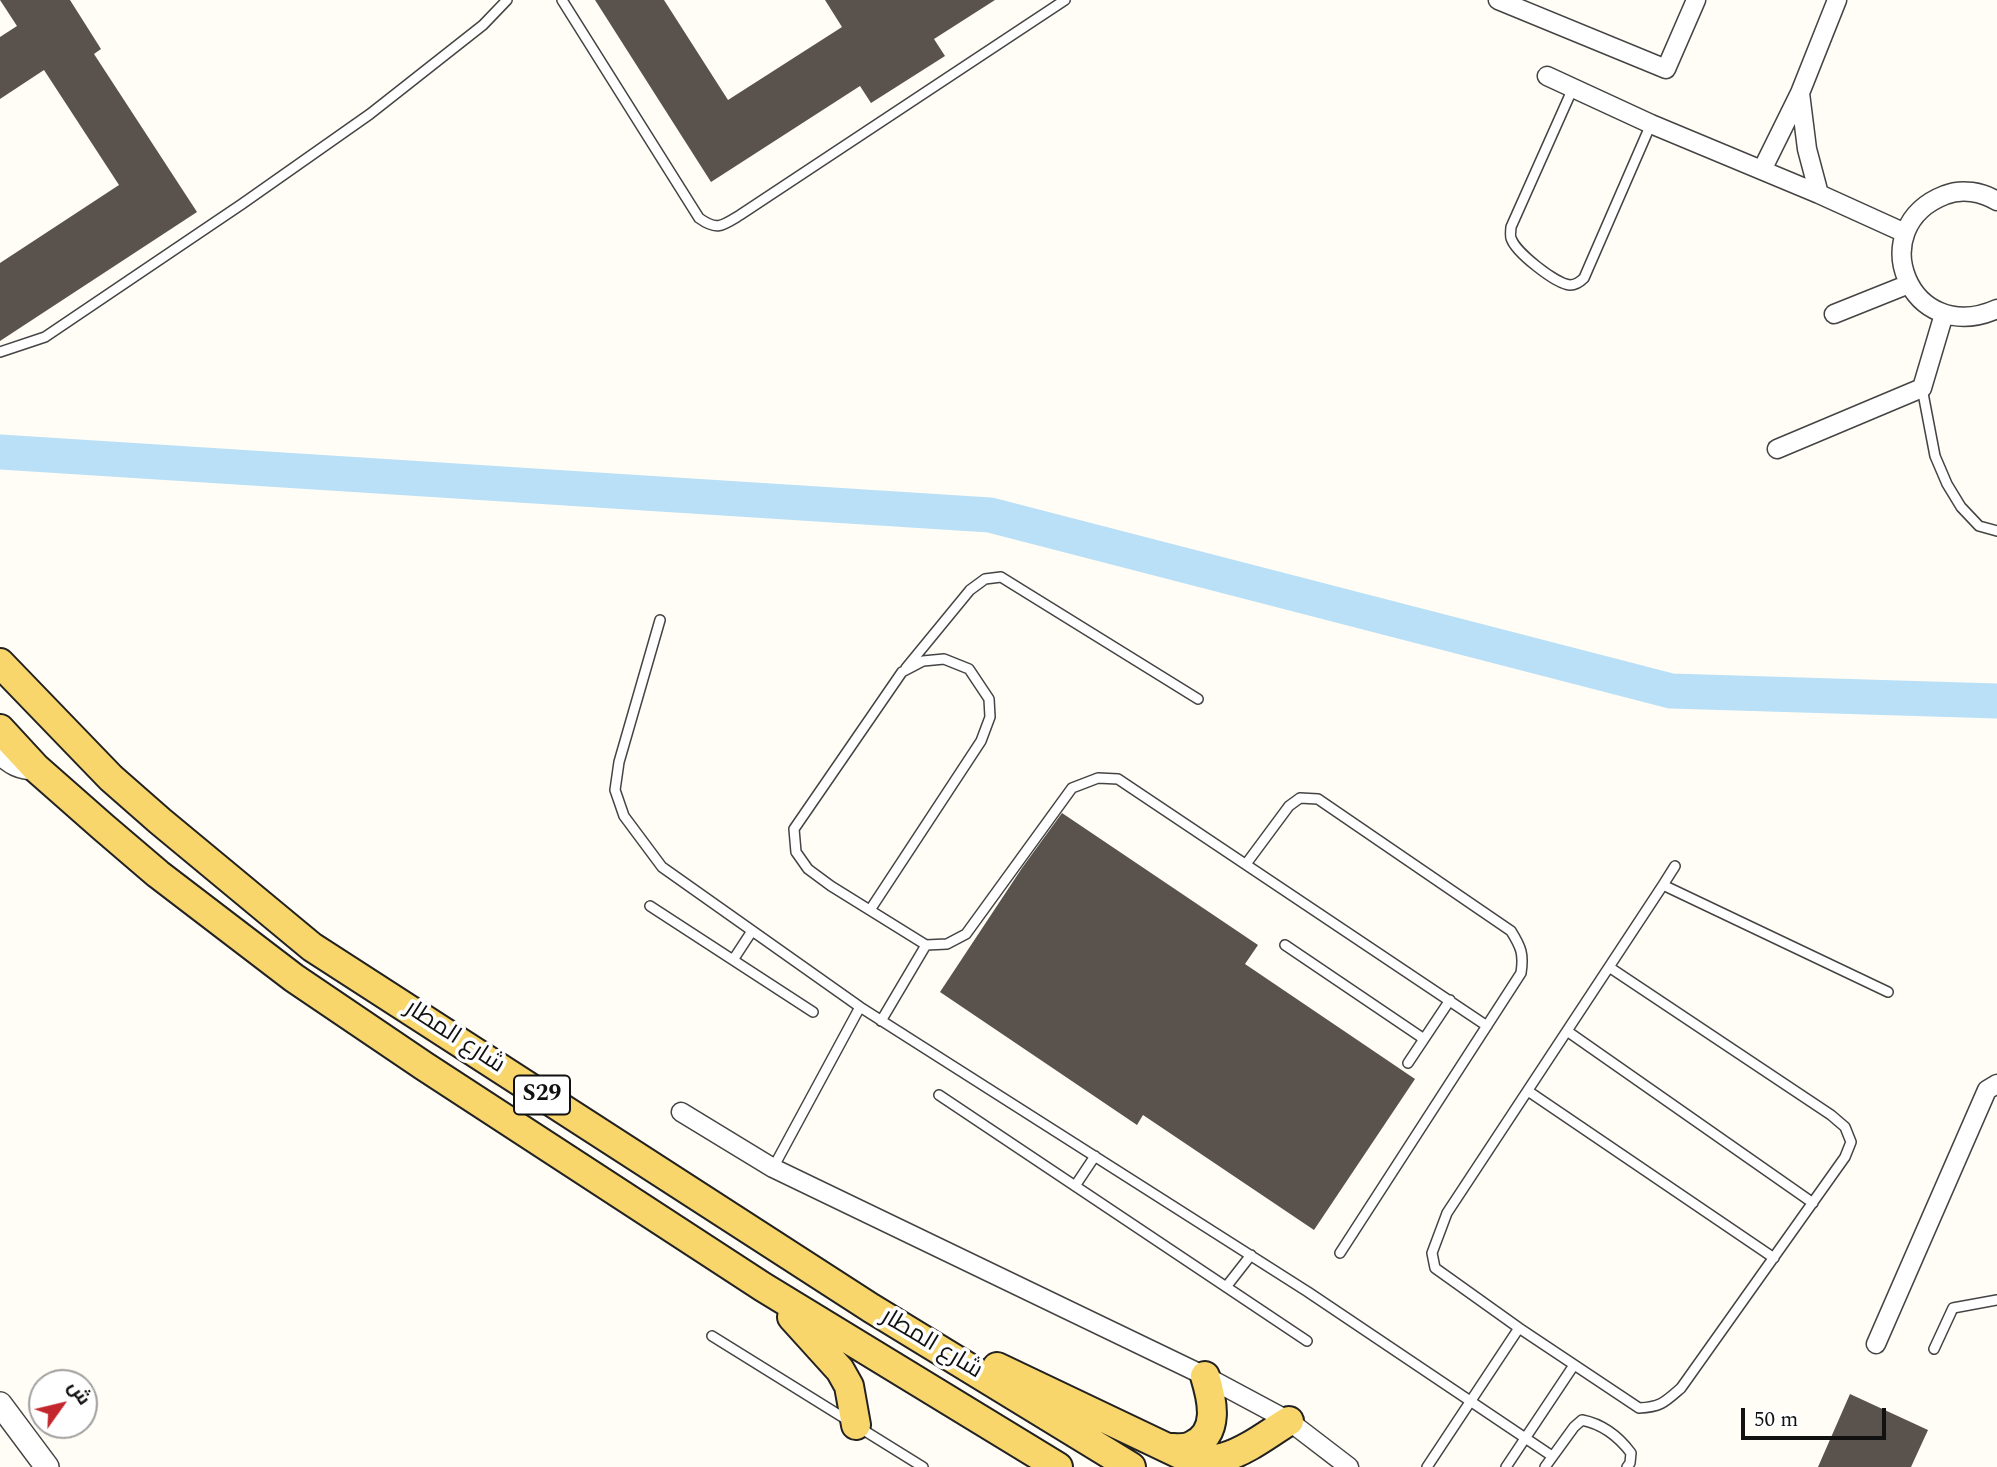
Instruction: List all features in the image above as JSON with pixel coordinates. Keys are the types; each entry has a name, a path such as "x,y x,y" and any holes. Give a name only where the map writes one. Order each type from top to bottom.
{"main road":[{"name":"شارع المطار","path":"0,663 111,778 312,947 871,1308 1131,1467"},
{"name":"شارع المطار","path":"0,729 36,768 158,874 294,978 424,1066 764,1287 1058,1467"},
{"path":"764,1287 841,1370 849,1386 856,1425"},
{"path":"871,1308 1186,1457 1205,1460 1223,1458 1289,1421"},
{"path":"1169,1448 1190,1447 1203,1438 1210,1427 1213,1410 1205,1376"}],"street":[{"path":"1498,0 1666,69 1696,0"},
{"path":"1762,170 1800,93 1837,0"},
{"path":"1547,76 1651,124 1905,233"},
{"path":"1800,93 1807,149 1819,194"},
{"path":"1997,201 1969,191 1949,193 1930,201 1915,215 1905,233 1902,250 1903,267 1909,284 1924,302 1944,314 1962,318 1981,316 1997,309"},
{"path":"1834,314 1909,284"},
{"path":"1777,449 1922,388 1944,314"},
{"path":"0,752 12,763 36,768"},
{"path":"1876,1344 1987,1090 1997,1083"},
{"path":"681,1112 773,1168 1205,1376 1289,1421 1349,1467"},
{"path":"0,1404 47,1467"}],"lane":[{"path":"0,352 45,337 242,204 370,114 483,25 507,0"},
{"path":"562,0 699,218 710,226 724,225 740,215 1065,0"},
{"path":"1573,88 1511,227 1510,237 1524,256 1567,285 1578,284 1584,278 1651,124"},
{"path":"1922,388 1936,456 1947,484 1961,507 1979,526 1997,531"},
{"path":"1198,699 1001,577 985,579 970,590 902,672 794,829 796,852 808,869 926,945 947,944 966,934 1072,788 1098,778 1118,779 1487,1026"},
{"path":"660,620 619,762 615,790 624,816 662,867 881,1021 1251,1255 1552,1456"},
{"path":"870,910 981,741 990,717 989,699 969,669 944,659 923,661 902,672"},
{"path":"1246,864 1289,807 1300,798 1318,799 1511,931 1524,958 1521,973 1340,1253"},
{"path":"1609,967 1831,1115 1845,1127 1851,1142 1845,1157 1681,1388 1665,1403 1654,1407 1639,1408 1519,1328 1436,1268 1432,1253 1447,1213 1675,866"},
{"path":"1663,885 1888,992"},
{"path":"650,906 813,1012"},
{"path":"733,960 752,931"},
{"path":"881,1021 926,945"},
{"path":"1285,945 1424,1039"},
{"path":"1408,1063 1450,1000"},
{"path":"773,1168 860,1007"},
{"path":"1567,1031 1813,1203"},
{"path":"1528,1091 1774,1258"},
{"path":"939,1095 1307,1341"},
{"path":"1075,1186 1095,1156"},
{"path":"1226,1287 1251,1255"},
{"path":"1934,1349 1953,1308 1997,1300"},
{"path":"1427,1467 1519,1328"},
{"path":"712,1336 923,1467"},
{"path":"1506,1467 1574,1365"},
{"path":"1545,1467 1582,1420 1594,1422 1625,1445 1631,1453 1627,1467"}],"building":[{"path":"0,0 70,0 101,49 94,54 197,212 0,341 0,263 119,185 44,70 0,99 0,37 17,26"},
{"path":"595,0 664,0 728,100 842,27 825,0 995,0 934,39 945,56 871,103 860,86 711,182"},
{"path":"1062,813 1258,945 1245,964 1415,1079 1314,1230 1143,1115 1137,1125 940,992"},
{"path":"1850,1394 1928,1430 1911,1467 1818,1467"}],"waterway":[{"path":"0,452 990,515 1671,691 1997,701"}]}
